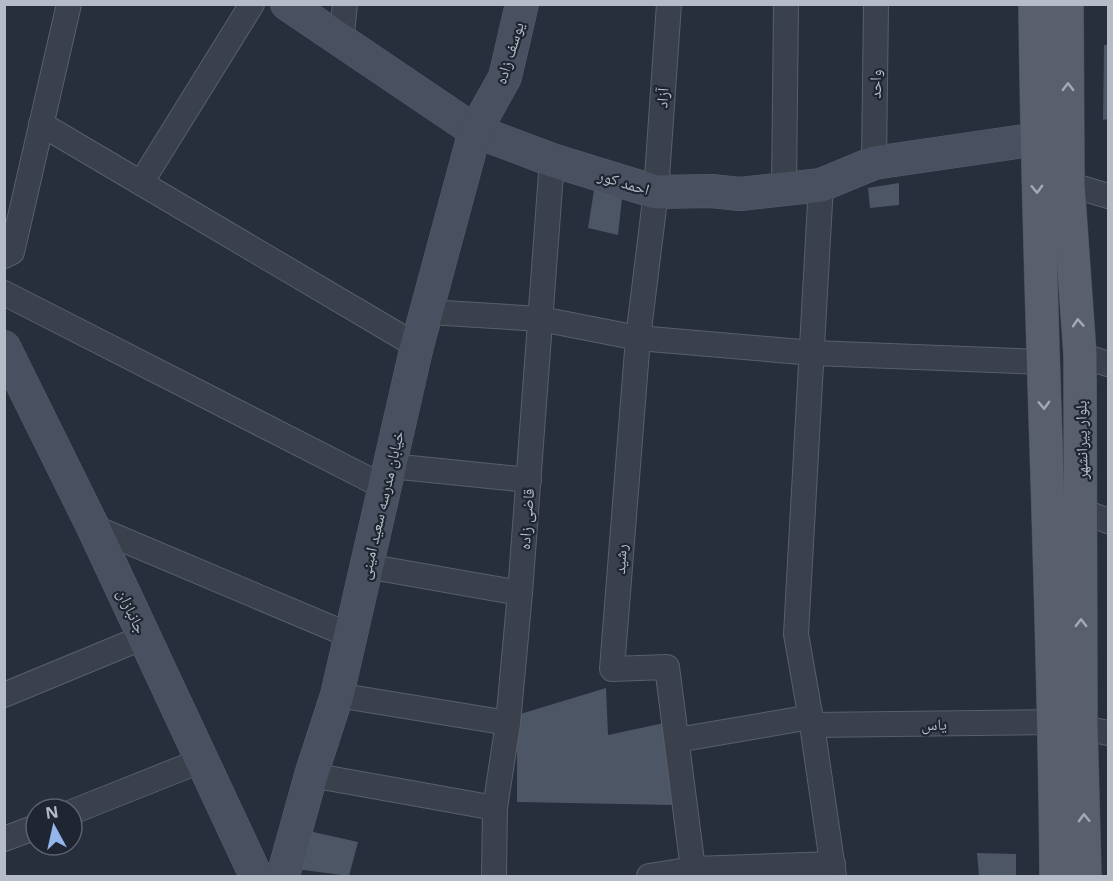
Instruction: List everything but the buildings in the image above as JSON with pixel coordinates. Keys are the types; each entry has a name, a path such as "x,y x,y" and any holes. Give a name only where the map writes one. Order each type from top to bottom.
{"main road":[{"name":"بلوار پیرانشهر","path":"1035,4 1052,136 1068,184 1094,360 1095,516 1082,727 1085,876"},
{"name":"بلوار پیرانشهر","path":"1056,876 1082,727 1042,362 1052,136 1068,4"}],"street":[{"path":"4,256 12,252 69,4"},
{"path":"141,183 252,4"},
{"name":"احمد کور","path":"286,4 475,131 552,160 656,192 711,191 740,194 821,185 874,163 1052,136"},
{"path":"341,43 345,4"},
{"name":"یوسف زاده","path":"475,131 505,77 522,4"},
{"name":"آزاد","path":"656,192 669,4"},
{"path":"784,189 786,4"},
{"name":"واحد","path":"874,163 876,4"},
{"path":"41,124 417,346"},
{"name":"خیابان مدرسه سعید امینی","path":"283,876 311,775 337,695 417,346 475,131"},
{"name":"قاضی زاده","path":"494,876 495,808 508,723 520,593 552,160"},
{"path":"1068,184 1108,196"},
{"path":"648,876 693,869 833,870 812,721 796,634 821,185"},
{"name":"رشید","path":"656,192 638,338 612,669 668,667 693,869"},
{"path":"4,293 388,477 529,480"},
{"path":"428,312 541,319 638,338 813,353 1042,362"},
{"name":"جانبازان","path":"4,347 93,527 200,761 256,876"},
{"path":"93,527 351,636"},
{"path":"366,566 520,593"},
{"path":"4,695 144,637"},
{"path":"337,695 508,723"},
{"name":"یاس","path":"677,740 812,721 1082,727"},
{"path":"84,807 200,761"},
{"path":"311,775 495,808"},
{"path":"4,839 24,832"}]}
